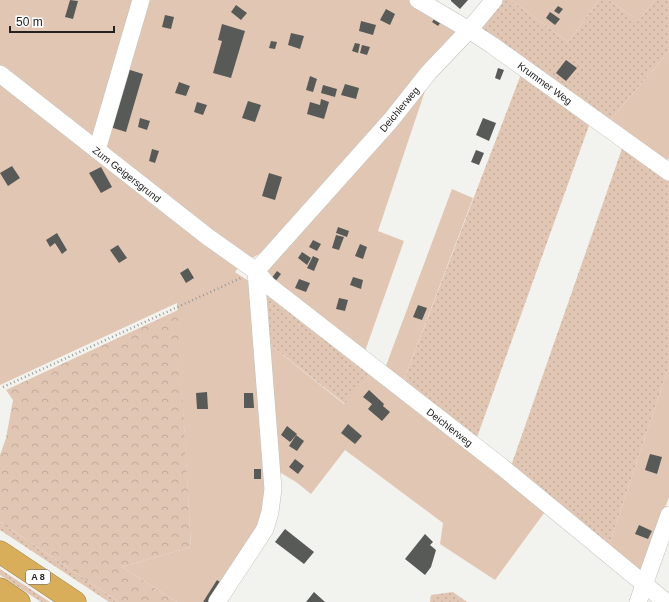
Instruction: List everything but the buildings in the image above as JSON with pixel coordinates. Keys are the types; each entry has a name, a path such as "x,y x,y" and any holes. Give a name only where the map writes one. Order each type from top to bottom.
{"highway":[{"name":"A 8","path":"0,552 75,602"},
{"path":"0,589 19,602"}],"lane":[{"path":"97,150 141,0"},
{"name":"Krummer Weg","path":"418,0 469,30 669,172"},
{"name":"Deichlerweg","path":"494,0 469,30 429,72 391,120 256,271 268,285 502,467 666,602"},
{"name":"Zum Geigersgrund","path":"0,74 208,237 256,271"},
{"path":"218,602 265,529 270,512 273,489 256,271"},
{"path":"638,602 669,515"}],"path":[{"path":"3,387 256,271"}],"green space":[{"path":"0,0 411,0 454,25 457,35 271,247 249,260 244,259 235,272 250,282 263,339 344,404 374,371 547,509 495,580 440,544 443,523 345,450 311,494 296,482 266,464 268,494 261,522 213,602 177,602 122,567 191,547 177,303 0,385"},
{"path":"501,0 511,0 568,42 599,0 609,0 638,21 655,0 669,0 669,51 607,124 475,31"},
{"path":"511,0 599,0 568,42"},
{"path":"609,0 655,0 638,21"},
{"path":"669,51 669,158 664,164 607,124"},
{"path":"523,69 591,120 475,443 402,385"},
{"path":"428,82 378,231 404,241 364,354 266,278 269,267"},
{"path":"624,143 669,177 669,366 608,548 510,469"},
{"path":"452,189 473,198 402,385 384,371"},
{"path":"268,290 374,371 345,404 263,339 260,291"},
{"path":"178,310 191,547 122,567 177,602 119,602 0,522 0,455 6,438 13,400 6,390"},
{"path":"669,366 669,497 641,575 608,548"},
{"path":"0,522 119,602 109,602 0,530"},
{"path":"0,569 50,602 41,602 0,575"},
{"path":"453,592 467,602 430,602 431,595"}]}
